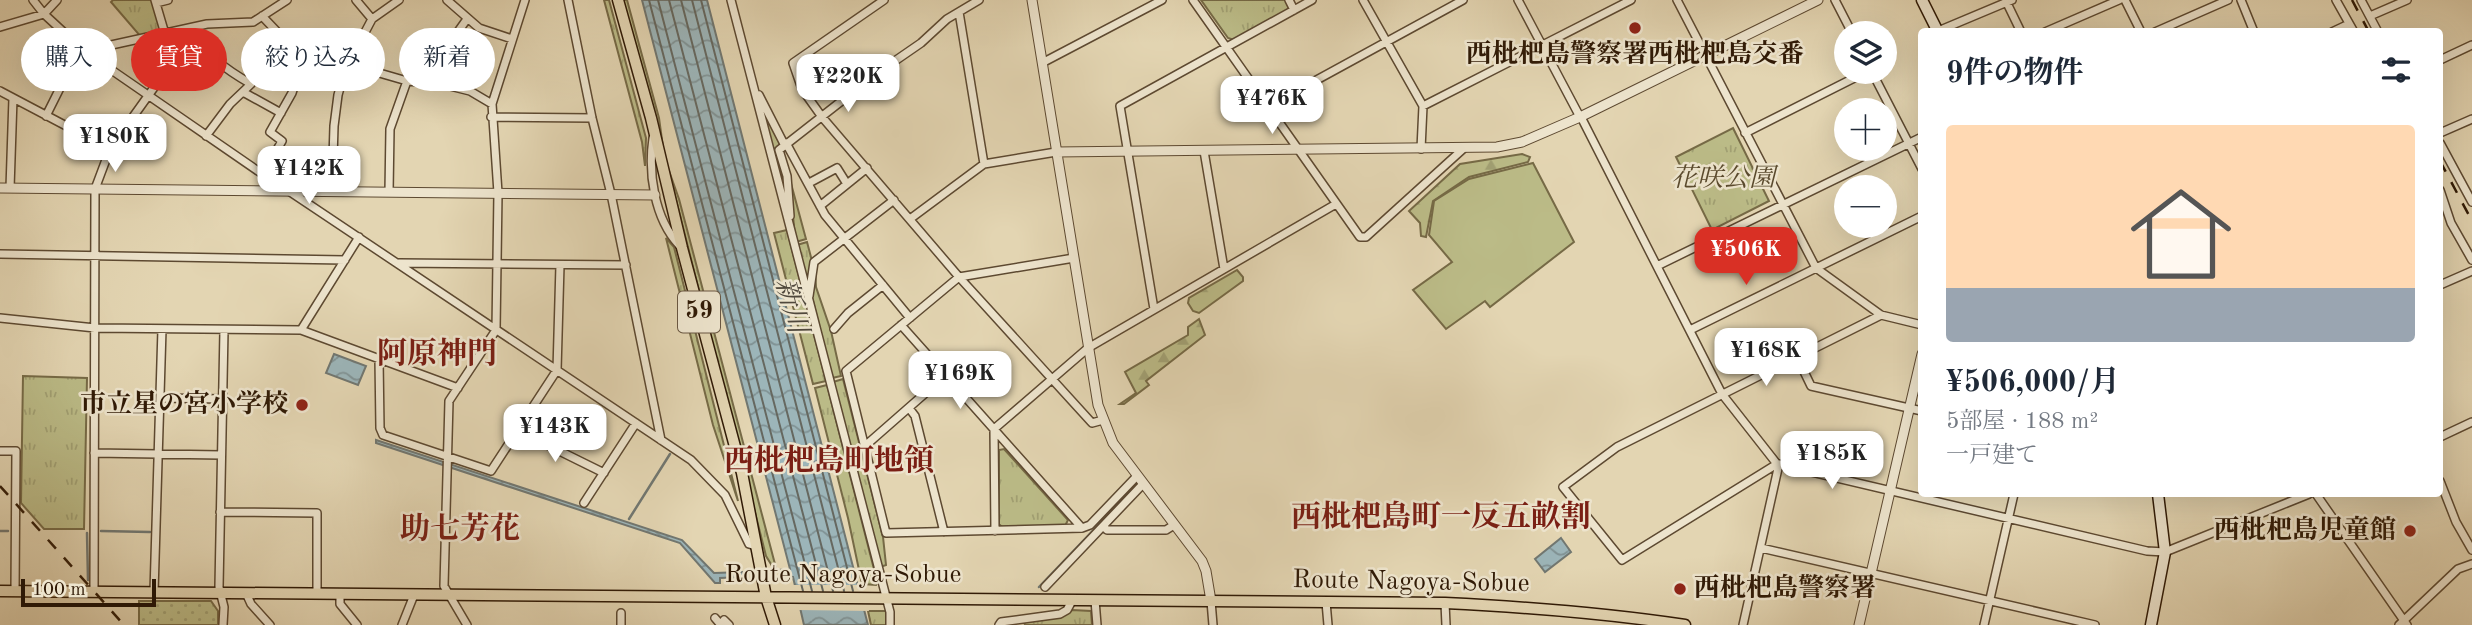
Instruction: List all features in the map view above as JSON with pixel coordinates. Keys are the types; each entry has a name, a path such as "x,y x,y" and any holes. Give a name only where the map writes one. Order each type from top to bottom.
{"main road":[{"name":"59","path":"618,0 654,129 682,248 742,473 775,625"},
{"path":"1922,0 1936,28"},
{"path":"2151,625 2165,552 2158,497"},
{"name":"Route Nagoya-Sobue","path":"0,591 1445,603 1536,607 1616,620 1685,625"}],"street":[{"path":"33,0 59,28"},
{"path":"0,27 44,14 57,0"},
{"path":"164,28 156,1 169,0"},
{"path":"192,28 207,24 253,22 287,0"},
{"path":"356,0 372,19"},
{"path":"367,28 372,19 399,0"},
{"path":"447,0 479,28 512,39"},
{"path":"467,625 444,586 449,401 496,330 498,193 492,104 525,0"},
{"path":"568,0 661,440"},
{"path":"731,0 890,612 890,625"},
{"path":"884,0 793,63 802,89 822,117 959,277 1092,423 1103,420"},
{"path":"792,236 787,176 779,150 920,43 947,19 979,0"},
{"path":"1041,0 1032,3 1088,348 1103,420 1113,443 1196,552 1206,571 1213,625"},
{"path":"1042,63 1162,0"},
{"path":"1193,0 1360,237 1366,237 1462,149"},
{"path":"1289,0 1294,10"},
{"path":"1154,309 1120,106 1312,0"},
{"path":"1363,0 1423,106 1421,149"},
{"path":"1269,106 1462,0"},
{"path":"1518,0 1722,394 1778,464 1918,496"},
{"path":"1423,106 1631,0"},
{"path":"1677,0 1816,268 1881,315 1918,324"},
{"path":"910,219 984,164 1056,152 1462,149 1497,147 1521,142 1580,117 1818,0"},
{"path":"1835,0 1846,21"},
{"path":"2054,28 2119,0"},
{"path":"2125,0 2139,28"},
{"path":"2164,28 2228,0"},
{"path":"2241,0 2252,28"},
{"path":"2336,0 2351,28"},
{"path":"2361,0 2376,28"},
{"path":"2370,16 2407,0"},
{"path":"1945,28 2008,1 2019,28"},
{"path":"959,12 984,164"},
{"path":"262,16 273,28"},
{"path":"461,28 467,19"},
{"path":"2443,59 2472,45"},
{"path":"117,75 691,460 725,495 749,544 756,546"},
{"path":"752,82 820,206 910,318"},
{"path":"1745,133 1845,84"},
{"path":"1876,84 1918,162"},
{"path":"46,116 60,91"},
{"path":"94,592 95,189 110,149 153,91"},
{"path":"263,174 282,141 270,132 293,91"},
{"path":"332,191 340,91"},
{"path":"389,192 390,129 403,91"},
{"path":"470,91 492,104"},
{"path":"0,92 110,149"},
{"path":"206,136 230,104 243,92 281,113"},
{"path":"13,98 5,188 654,195"},
{"path":"491,117 592,118"},
{"path":"2443,132 2472,119"},
{"path":"654,129 651,154 654,195 670,234 682,248"},
{"path":"1657,267 1918,139"},
{"path":"2443,148 2470,193 2472,202"},
{"path":"1204,150 1224,269"},
{"path":"809,183 836,167 847,184"},
{"path":"820,206 867,168"},
{"path":"808,298 814,262 894,200"},
{"path":"995,531 994,429 1088,348 1336,204"},
{"path":"2443,205 2472,260"},
{"path":"1690,330 1918,218"},
{"path":"301,330 359,237"},
{"path":"0,254 345,260"},
{"path":"1074,258 959,277 846,371 886,533 1082,528 1090,526 1140,480"},
{"path":"399,263 626,265"},
{"path":"379,359 380,428 383,435 491,471 557,370 560,265"},
{"path":"2443,284 2472,271"},
{"path":"834,329 848,313 883,285"},
{"path":"1778,464 1622,560 1563,487 1616,447 1881,315"},
{"path":"0,318 95,328 301,330 458,388"},
{"path":"901,325 1082,528"},
{"path":"154,592 162,329"},
{"path":"223,625 224,607 219,587 224,330"},
{"path":"1797,356 1811,386 1918,410"},
{"path":"1859,625 1918,371"},
{"path":"865,446 946,376"},
{"path":"160,398 223,399"},
{"path":"909,408 915,416 944,532"},
{"path":"2443,436 2472,422"},
{"path":"584,503 636,423"},
{"path":"517,430 604,472"},
{"path":"0,451 16,451 15,591"},
{"path":"94,453 221,455"},
{"path":"1743,625 1778,464"},
{"path":"1045,587 1103,526 1140,480"},
{"path":"2443,489 2456,522 2472,551"},
{"path":"1920,497 2147,551 2165,552 2302,497"},
{"path":"1984,625 2013,497"},
{"path":"2318,497 2403,623 2458,569 2472,564"},
{"path":"220,512 317,513 317,593"},
{"path":"1103,526 1107,530 1166,530 1174,525"},
{"path":"1760,548 2095,625"},
{"path":"246,593 251,604 270,625"},
{"path":"340,594 340,604 357,625"},
{"path":"402,625 414,595"},
{"path":"999,625 1001,622 1060,614 1067,610 1073,599"},
{"path":"1095,600 1097,625"},
{"path":"1326,603 1328,625"},
{"path":"1445,603 1446,625"},
{"path":"621,613 621,625"},
{"path":"715,618 725,623"}],"green space":[{"path":"152,0 160,28 133,28 111,2"},
{"path":"604,0 609,0 646,138 645,166 642,142"},
{"path":"623,0 627,0 659,118 663,147"},
{"path":"1201,0 1286,0 1289,5 1288,10 1234,40 1228,38"},
{"path":"760,102 780,142 778,151 785,176 788,210"},
{"name":"花咲公園","path":"1733,128 1769,201 1712,230 1676,157"},
{"path":"1522,154 1530,157 1528,162 1469,177 1433,201 1426,237 1421,236 1420,223 1409,211 1460,164"},
{"path":"1533,163 1574,242 1490,307 1485,301 1446,329 1413,290 1452,262 1429,235 1434,201 1469,179"},
{"path":"668,168 679,199 776,568 774,569 766,556"},
{"path":"789,176 806,239 796,242 795,236"},
{"path":"787,230 826,381 813,384 774,233"},
{"path":"666,238 674,247 738,501 713,425"},
{"path":"807,242 812,261 809,288 797,245"},
{"path":"815,267 816,287 831,331 841,376 832,378 812,297"},
{"path":"1237,270 1243,281 1199,313 1193,311 1188,303 1189,298"},
{"path":"1199,319 1205,335 1146,381 1149,385 1124,404 1120,404 1136,393 1125,372 1188,335 1188,327"},
{"path":"23,376 87,378 84,529 44,529 21,503"},
{"path":"843,379 883,537 886,565 880,567 833,382"},
{"path":"827,385 876,585 862,584 815,388"},
{"path":"1004,449 1068,520 1065,526 1002,527 999,524 999,450"},
{"path":"139,601 211,601 218,611 218,625 139,625"},
{"path":"1072,610 1091,611 1092,625 1025,625 1024,622 1062,616"},
{"path":"868,611 886,611 886,625 871,625"}],"water":[{"path":"642,0 707,0 868,625 804,625 793,577 780,576 779,570 790,569"},
{"path":"334,354 366,366 358,385 326,373"},
{"path":"376,440 682,540 714,573 743,572 743,577 720,578 720,583 715,583 680,543 376,443"},
{"path":"1561,538 1571,552 1545,572 1535,559"}],"pier":[{"path":"791,585 862,585 869,611 797,610"}],"waterway":[{"path":"629,519 670,454"},
{"path":"1039,587 1131,491"},
{"path":"0,531 8,531"},
{"path":"101,531 150,532"},
{"path":"87,533 88,580"}],"railway":[{"path":"2352,0 2367,28"},
{"path":"2443,167 2472,221"},
{"path":"0,486 124,625"}],"place":[{"name":"西枇杷島警察署西枇杷島交番","path":"1635,28"},
{"name":"市立星の宮小学校","path":"302,405"},
{"name":"西枇杷島児童館","path":"2410,531"},
{"name":"西枇杷島警察署","path":"1680,589"}],"district":[{"name":"阿原神門","path":"437,355"},
{"name":"西枇杷島町地領","path":"829,462"},
{"name":"西枇杷島町一反五畝割","path":"1441,518"},
{"name":"助七芳花","path":"460,530"}],"water label":[{"name":"新川","path":"790,306"}]}
